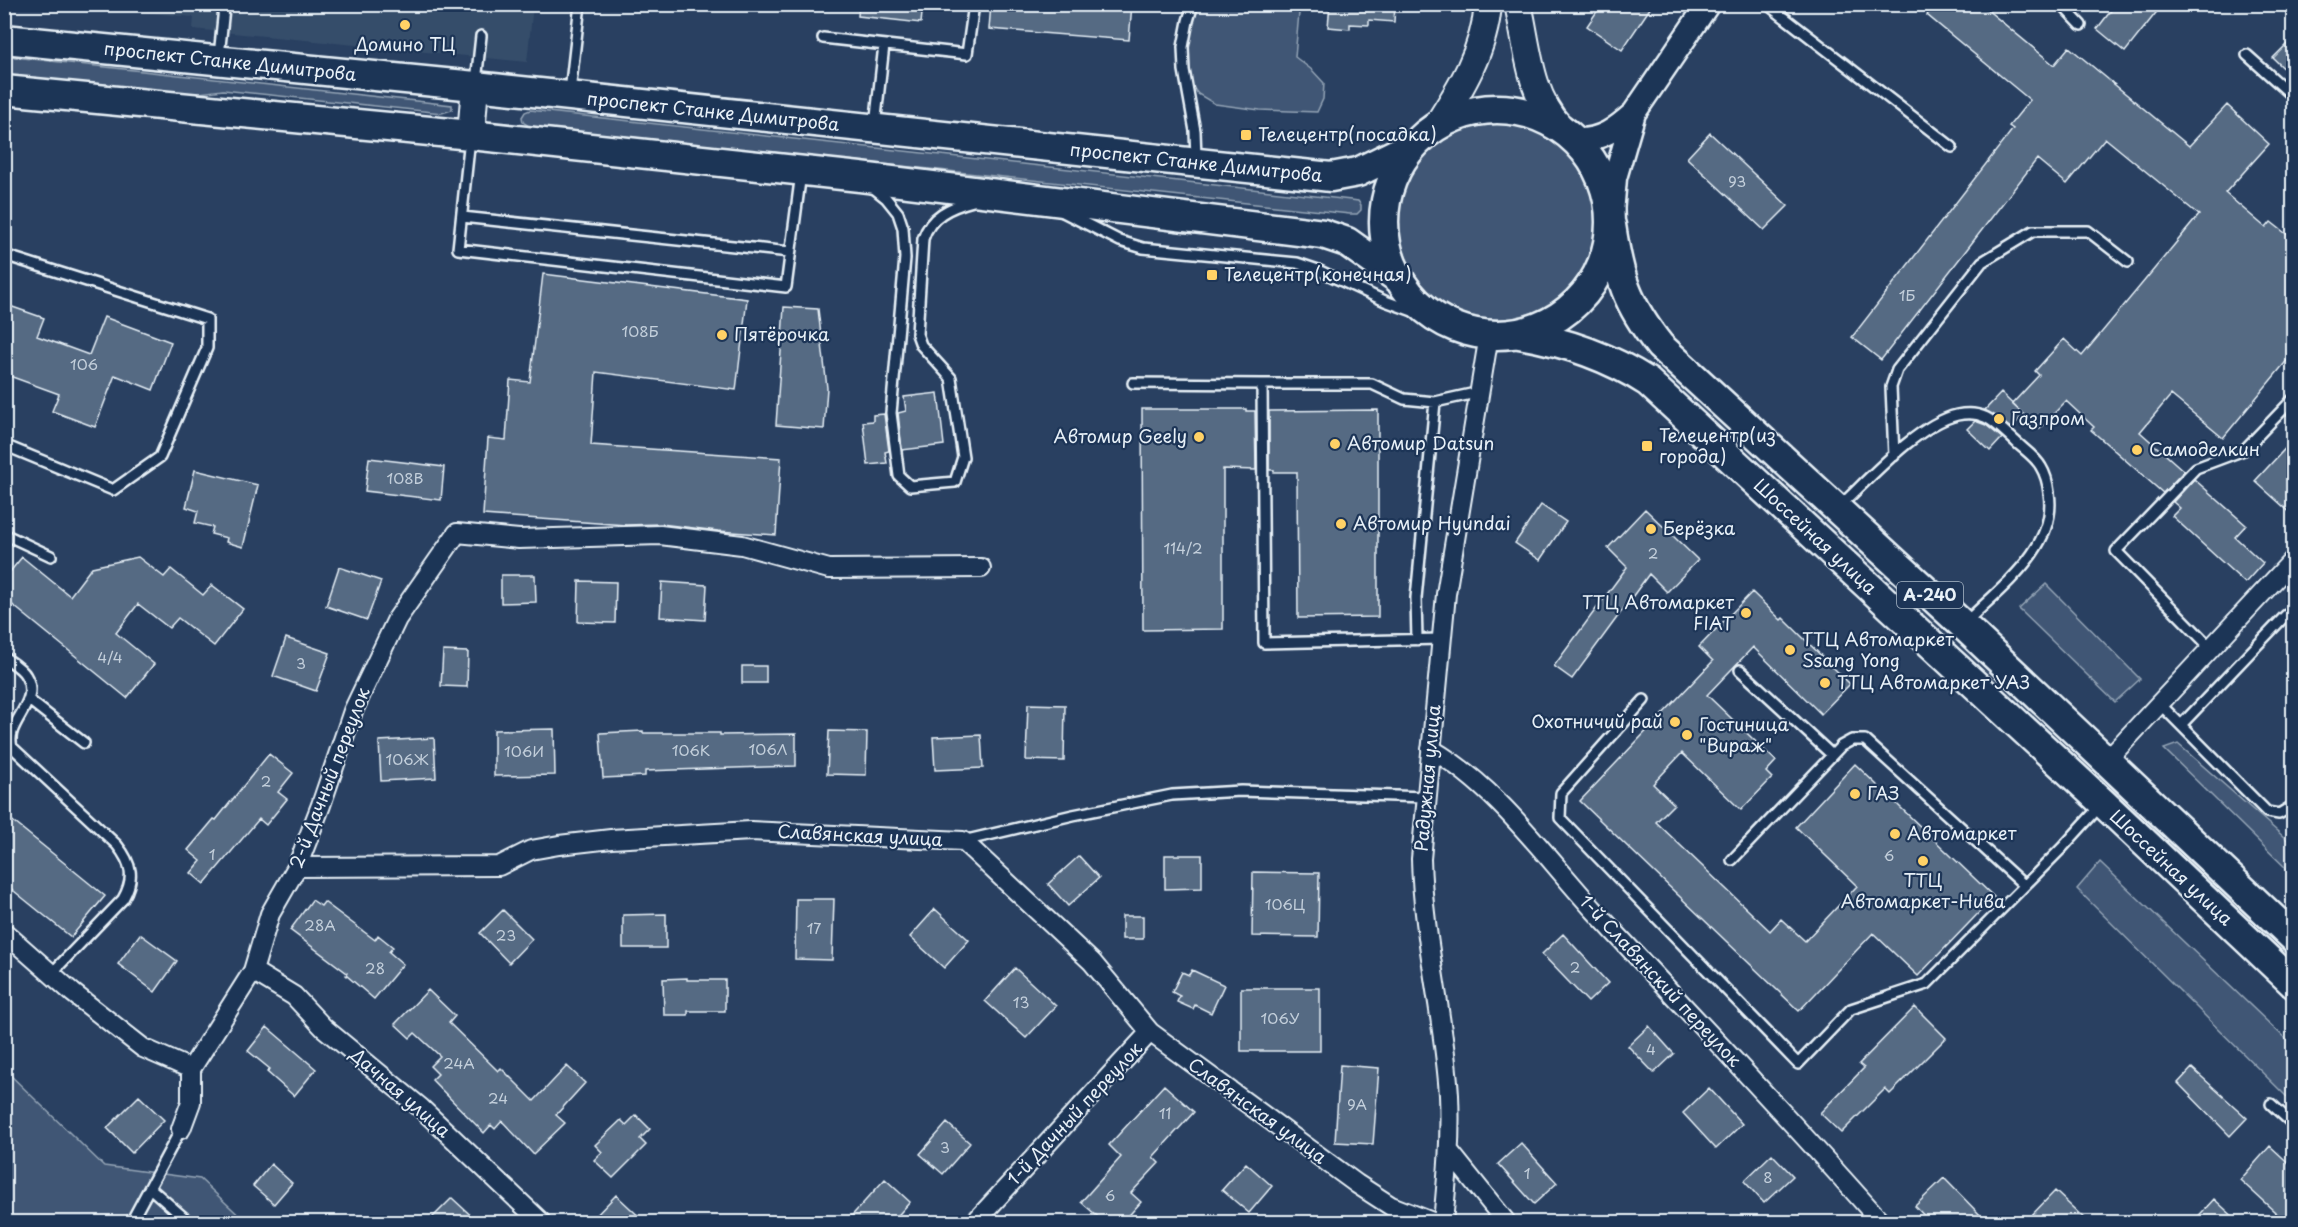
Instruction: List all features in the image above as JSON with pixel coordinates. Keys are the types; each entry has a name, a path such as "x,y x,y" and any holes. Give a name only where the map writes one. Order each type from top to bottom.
{"main road":[{"path":"1488,4 1482,34 1468,74 1425,135 1402,160 1386,198 1385,240 1390,260 1399,279 1418,303 1443,322 1461,330 1489,335 1519,334 1555,320 1584,295 1604,262 1611,225"},
{"path":"1518,4 1536,85 1548,114 1568,134"},
{"name":"проспект Станке Димитрова","path":"4,39 476,86 1197,164 1340,176 1378,164 1425,135 1469,112 1506,109 1542,118 1568,134"},
{"path":"471,135 476,86"},
{"path":"4,90 471,135 860,177 1323,234 1347,242 1399,279"},
{"name":"Шоссейная улица","path":"1568,134 1596,167 1605,185 1618,269 1632,307 1660,346 1963,625 2294,938"},
{"name":"Шоссейная улица","path":"1519,334 1552,339 1580,348 1628,369 1648,382 2103,803 2294,984"}],"street":[{"path":"1568,134 1599,138 1619,126 1634,113 1708,4"},
{"path":"1611,225 1615,178 1634,113"},
{"name":"Радужная улица","path":"1443,1222 1450,1152 1446,1074 1422,901 1421,859 1446,594 1489,335"},
{"name":"2-й Дачный переулок","path":"191,1069 253,971 270,914 297,867 353,711 397,619 457,533 519,539 660,535 742,545 829,569 981,568"},
{"path":"2106,761 2294,559"},
{"name":"1-й Славянский переулок","path":"1431,749 1455,763 1485,787 1572,886 1881,1222"},
{"name":"Славянская улица","path":"297,867 499,866 531,850 559,845 611,839 752,831 963,841 1092,962 1150,1032 1357,1184 1391,1206 1432,1222"},
{"path":"4,932 73,993 143,1048 191,1069 191,1102 182,1129"},
{"name":"Дачная улица","path":"253,971 294,996 324,1028 421,1108 541,1222"},
{"name":"1-й Дачный переулок","path":"975,1222 1150,1032"},
{"path":"1450,1152 1506,1222"}],"lane":[{"path":"569,96 580,4"},
{"path":"823,38 967,54 974,4"},
{"path":"1193,4 1184,46 1184,70 1195,131 1197,164"},
{"path":"1767,4 1952,147"},
{"path":"2061,4 2081,26"},
{"path":"218,60 224,8"},
{"path":"476,86 481,36"},
{"path":"874,129 884,45"},
{"path":"2247,55 2294,97"},
{"path":"471,135 458,249 786,287 801,171"},
{"path":"860,177 886,198 898,213 903,228 905,258 891,413 899,476 910,486 956,482 963,457 951,378 921,345 917,334 923,239 933,220 942,213 964,203 997,194"},
{"path":"1037,199 1120,241 1143,248 1297,263 1318,270 1385,301 1443,322"},
{"path":"462,217 790,252"},
{"path":"1894,456 1891,387 1897,370 1982,262 2033,231 2088,231 2128,262"},
{"path":"4,255 207,319 207,348 160,457 113,490 4,445"},
{"path":"1133,382 1372,384 1404,399 1435,402 1480,392"},
{"path":"1262,384 1264,643 1441,639"},
{"path":"2210,647 2116,552 2196,468 2244,450 2294,398"},
{"path":"1416,640 1416,598 1435,402"},
{"path":"1837,510 1914,438 1932,426 1954,416 1974,412 1995,423 2040,465 2047,479 2051,504 2049,522 2044,537 2028,560 1963,625"},
{"path":"4,534 51,556"},
{"path":"2181,725 2286,615 2294,613"},
{"path":"4,657 26,676 30,688 29,700 9,739 12,747 117,845 126,857 130,878 131,885 123,899 52,973"},
{"path":"1740,670 1832,755"},
{"path":"29,700 84,743"},
{"path":"1644,700 1561,793 1560,818 1798,1064 1851,1009 1927,984 2103,803"},
{"path":"2160,704 2267,812 2279,814 2294,805"},
{"path":"1732,860 1841,746 1852,741 1865,740 2024,885"},
{"path":"963,841 1073,814 1115,808 1172,795 1241,791 1426,797"},
{"path":"2271,1104 2294,1125"},
{"path":"131,1222 182,1129"},
{"path":"150,1188 189,1222"}],"shaded area":[{"name":"Домино ТЦ","path":"60,5 533,5 527,62 193,29 194,17"},
{"path":"1201,5 1294,5 1299,13 1295,57 1324,83 1323,99 1317,112 1260,110 1215,104 1198,94 1191,85 1187,65 1188,42 1195,16"},
{"path":"5,56 452,105 452,110 442,113 223,90 184,95 5,76"},
{"path":"530,110 1351,200 1358,201 1361,210 1357,214 1350,214 529,126 523,122 522,117"},
{"path":"1497,123 1525,127 1543,135 1559,145 1573,159 1591,193 1595,221 1591,249 1583,267 1573,283 1559,297 1525,315 1497,319 1469,315 1451,307 1435,297 1421,283 1403,249 1399,221 1403,193 1411,175 1421,159 1435,145 1469,127"},
{"path":"2046,584 2140,679 2115,702 2019,609"},
{"path":"2178,744 2293,845 2293,875 2164,749"},
{"path":"2100,862 2293,1046 2293,1103 2077,889"},
{"path":"4,1069 104,1166 200,1179 246,1222 5,1222"}],"building":[{"path":"859,4 923,4 921,23 858,16"},
{"path":"991,4 1132,4 1129,40 989,29"},
{"path":"1330,4 1395,4 1394,22 1369,20 1369,25 1350,24 1350,29 1328,27"},
{"path":"1602,4 1653,4 1622,50 1587,26"},
{"path":"1935,4 1980,4 2054,65 2069,47 2189,146 2227,105 2269,144 2225,193 2266,228 2271,222 2294,240 2294,352 2223,438 2171,395 2140,432 2184,471 2163,493 2091,430 2094,427 2066,401 2039,429 2012,404 2039,375 2035,371 2064,339 2082,356 2199,215 2105,138 2067,184 2037,159 1881,360 1852,337 2013,129 2009,126 2030,100 1927,15"},
{"path":"2116,4 2163,4 2125,52 2097,29"},
{"path":"2294,37 2294,78 2273,58"},
{"path":"1710,133 1788,206 1764,230 1687,158"},
{"path":"543,274 747,299 736,390 596,372 591,445 781,458 776,535 661,524 626,525 483,515 488,438 506,440 510,380 530,382"},
{"path":"4,304 44,318 37,336 89,355 104,317 171,342 153,390 115,375 95,427 52,411 59,394 4,374"},
{"path":"784,307 818,309 827,388 824,429 776,425"},
{"path":"938,393 944,445 902,450 898,413 906,411 904,397"},
{"path":"2001,393 2024,415 2011,428 1985,410"},
{"path":"1142,409 1246,409 1246,411 1255,411 1256,470 1223,469 1223,629 1143,630"},
{"path":"1378,410 1378,617 1298,618 1297,472 1269,470 1269,411"},
{"path":"884,414 889,451 885,452 887,463 868,465 863,422 873,421 873,415"},
{"path":"1975,421 1986,425 2002,438 1990,451 1967,429"},
{"path":"2294,439 2294,516 2255,481"},
{"path":"369,458 444,467 441,500 365,491"},
{"path":"195,470 258,485 243,547 226,542 227,538 211,534 213,527 195,523 198,511 186,507"},
{"path":"2194,479 2246,525 2235,537 2263,563 2245,583 2172,516 2180,508 2173,502"},
{"path":"1541,505 1566,522 1540,560 1515,543"},
{"path":"1645,509 1698,560 1667,592 1649,574 1572,679 1554,666 1627,567 1608,548"},
{"path":"22,557 70,596 92,567 138,557 164,577 171,569 203,595 212,585 243,609 214,646 178,618 169,628 138,604 116,633 154,664 127,698 4,598 4,579"},
{"path":"339,567 381,581 367,620 326,606"},
{"path":"501,575 535,575 536,602 501,603"},
{"path":"579,581 616,582 615,623 578,622"},
{"path":"662,582 707,585 705,620 660,617"},
{"path":"1752,592 1781,620 1783,618 1850,684 1821,714 1753,647 1707,695 1776,761 1766,772 1772,778 1741,810 1682,753 1653,784 1674,804 1656,822 1770,931 1781,919 1805,941 1857,886 1796,827 1855,764 1994,897 1918,976 1873,933 1799,1011 1580,801 1713,661 1699,647"},
{"path":"286,638 330,653 316,691 273,676"},
{"path":"443,651 468,652 467,687 441,686"},
{"path":"742,666 766,666 766,683 742,683"},
{"path":"1028,704 1065,705 1064,761 1026,760"},
{"path":"554,729 555,775 494,776 494,730"},
{"path":"643,731 643,733 720,733 720,735 796,734 796,766 645,771 645,776 603,778 600,733"},
{"path":"829,731 867,732 866,775 827,774"},
{"path":"981,735 983,768 935,770 933,737"},
{"path":"434,738 436,778 381,781 379,741"},
{"path":"269,754 293,773 278,792 287,799 266,825 259,819 204,884 191,873 201,861 188,850 214,819 216,820"},
{"path":"4,814 105,896 71,937 4,883"},
{"path":"1165,855 1202,855 1202,888 1165,889"},
{"path":"1079,856 1099,878 1068,906 1048,884"},
{"path":"1253,872 1319,873 1318,937 1252,936"},
{"path":"796,899 834,899 832,960 795,959"},
{"path":"312,900 321,906 324,902 375,940 378,935 393,947 389,952 403,964 374,999 346,975 347,973 290,930"},
{"path":"935,909 969,940 944,968 910,937"},
{"path":"503,910 532,939 509,963 480,933"},
{"path":"666,914 666,948 623,948 623,915"},
{"path":"1122,916 1143,916 1143,939 1122,939"},
{"path":"140,934 177,961 155,992 118,964"},
{"path":"1563,934 1608,983 1588,1002 1542,954"},
{"path":"1015,968 1056,1006 1026,1038 985,1001"},
{"path":"1192,970 1224,985 1211,1013 1195,1005 1193,1009 1177,1002 1180,996 1172,992 1182,972 1189,975"},
{"path":"687,978 687,980 725,980 725,1011 688,1011 688,1015 664,1015 663,979"},
{"path":"1241,988 1320,988 1320,1051 1241,1051"},
{"path":"428,990 455,1016 449,1023 498,1071 501,1068 534,1101 567,1066 585,1083 556,1115 565,1123 533,1154 502,1121 495,1129 491,1125 484,1133 432,1080 438,1074 430,1066 440,1056 415,1033 410,1038 395,1024"},
{"path":"1915,1007 1946,1038 1890,1094 1885,1089 1841,1133 1820,1113 1864,1068 1859,1064"},
{"path":"1649,1026 1674,1054 1654,1073 1628,1046"},
{"path":"267,1027 316,1069 294,1096 267,1072 270,1069 248,1051"},
{"path":"1340,1065 1379,1068 1373,1144 1335,1142"},
{"path":"2192,1068 2247,1118 2230,1136 2178,1083"},
{"path":"1164,1085 1194,1112 1153,1157 1159,1163 1131,1193 1141,1202 1123,1222 1104,1222 1081,1202 1121,1157 1109,1145"},
{"path":"1709,1088 1742,1124 1716,1149 1683,1113"},
{"path":"139,1096 164,1120 132,1153 107,1128"},
{"path":"636,1115 650,1129 640,1139 646,1145 613,1178 594,1160 602,1152 595,1145 621,1120 626,1125"},
{"path":"947,1123 970,1143 943,1174 920,1154"},
{"path":"1521,1143 1557,1183 1534,1204 1498,1164"},
{"path":"2270,1146 2294,1168 2294,1222 2286,1222 2240,1180"},
{"path":"1772,1154 1793,1176 1764,1203 1744,1181"},
{"path":"1246,1163 1272,1186 1249,1213 1222,1190"},
{"path":"271,1164 292,1183 274,1204 253,1186"},
{"path":"1944,1178 1987,1222 1930,1222 1915,1206"},
{"path":"885,1179 910,1202 892,1222 846,1222"},
{"path":"2055,1191 2088,1222 2025,1222"},
{"path":"616,1195 645,1222 590,1222"},
{"path":"452,1198 478,1222 428,1222"},
{"path":"2214,1199 2239,1222 2193,1222"}],"place":[{"name":"Домино ТЦ","path":"405,25"},
{"name":"Телецентр(посадка)","path":"1246,135"},
{"name":"Телецентр(конечная)","path":"1212,275"},
{"name":"Пятёрочка","path":"722,335"},
{"name":"Газпром","path":"1999,419"},
{"name":"Автомир Geely","path":"1199,437"},
{"name":"Автомир Datsun","path":"1335,444"},
{"name":"Телецентр(из города)","path":"1647,446"},
{"name":"Самоделкин","path":"2137,450"},
{"name":"Автомир Hyundai","path":"1341,524"},
{"name":"Берёзка","path":"1651,529"},
{"name":"ТТЦ Автомаркет FIAT","path":"1746,613"},
{"name":"ТТЦ Автомаркет Ssang Yong","path":"1790,650"},
{"name":"ТТЦ Автомаркет УАЗ","path":"1825,683"},
{"name":"Охотничий рай","path":"1675,722"},
{"name":"Гостиница \"Вираж\"","path":"1687,735"},
{"name":"ГАЗ","path":"1855,794"},
{"name":"Автомаркет","path":"1895,834"},
{"name":"ТТЦ Автомаркет-Нива","path":"1923,861"}]}
